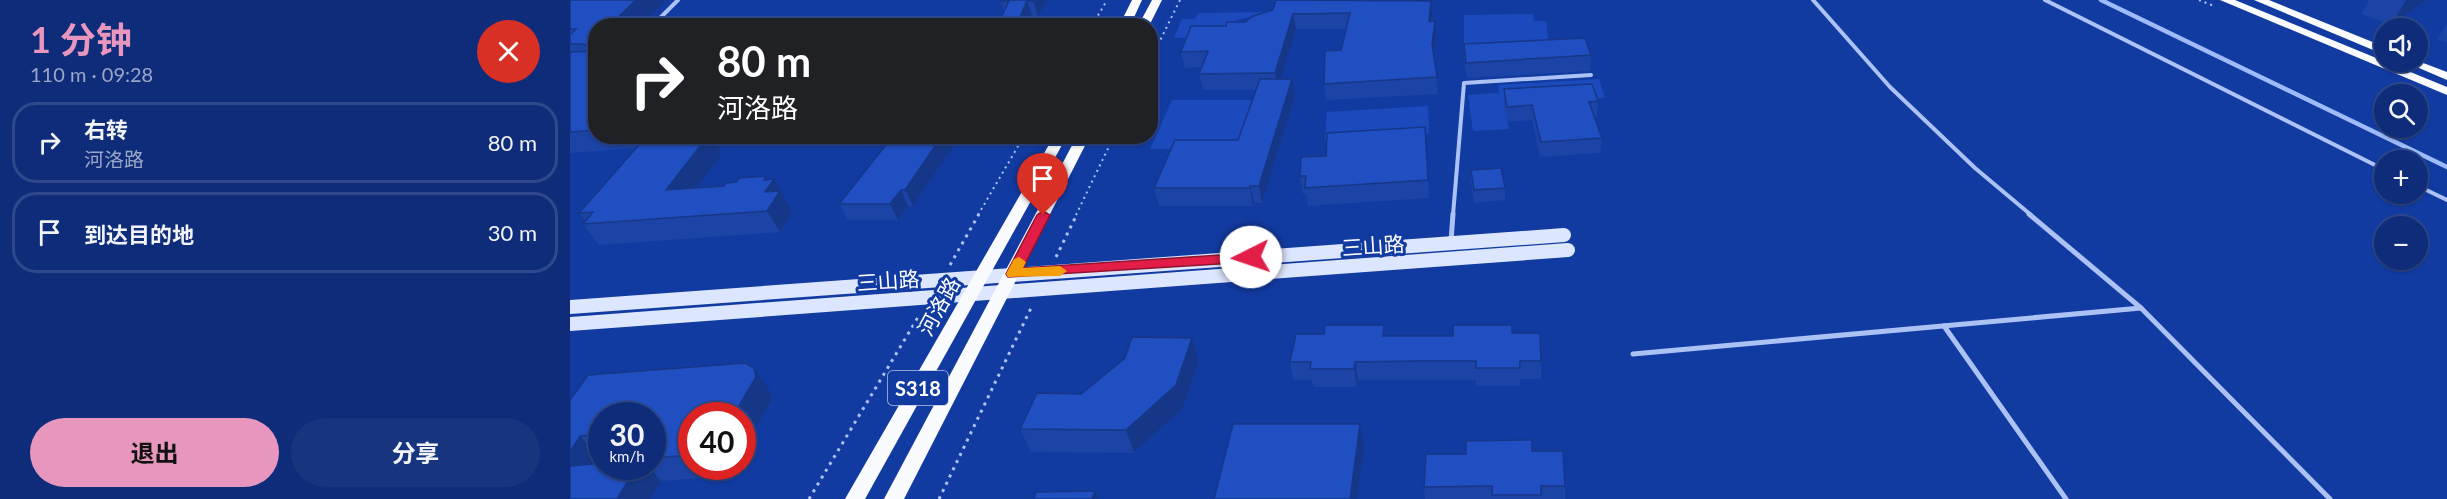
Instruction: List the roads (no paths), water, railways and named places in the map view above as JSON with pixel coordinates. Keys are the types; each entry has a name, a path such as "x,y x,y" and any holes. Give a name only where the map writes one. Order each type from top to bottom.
{"main road":[{"path":"1128,18 1137,0"},
{"path":"1147,18 1157,0"},
{"path":"2225,0 2447,91"},
{"path":"2259,0 2374,47"},
{"path":"2428,69 2447,76"},
{"name":"河洛路","path":"855,499 1056,144"},
{"name":"S318","path":"894,499 1080,144"}],"street":[{"name":"三山路","path":"570,307 1564,235"},
{"name":"三山路","path":"570,324 1568,250"}],"lane":[{"path":"660,18 678,0"},
{"path":"1813,0 1890,87 1975,168 2141,308 2330,499"},
{"path":"2045,0 2374,164"},
{"path":"1449,259 1464,83 1591,75"},
{"path":"2428,191 2447,200"},
{"path":"1633,354 2141,308"},
{"path":"1944,326 2066,499"}],"waterway":[{"path":"2101,0 2447,167"}]}
